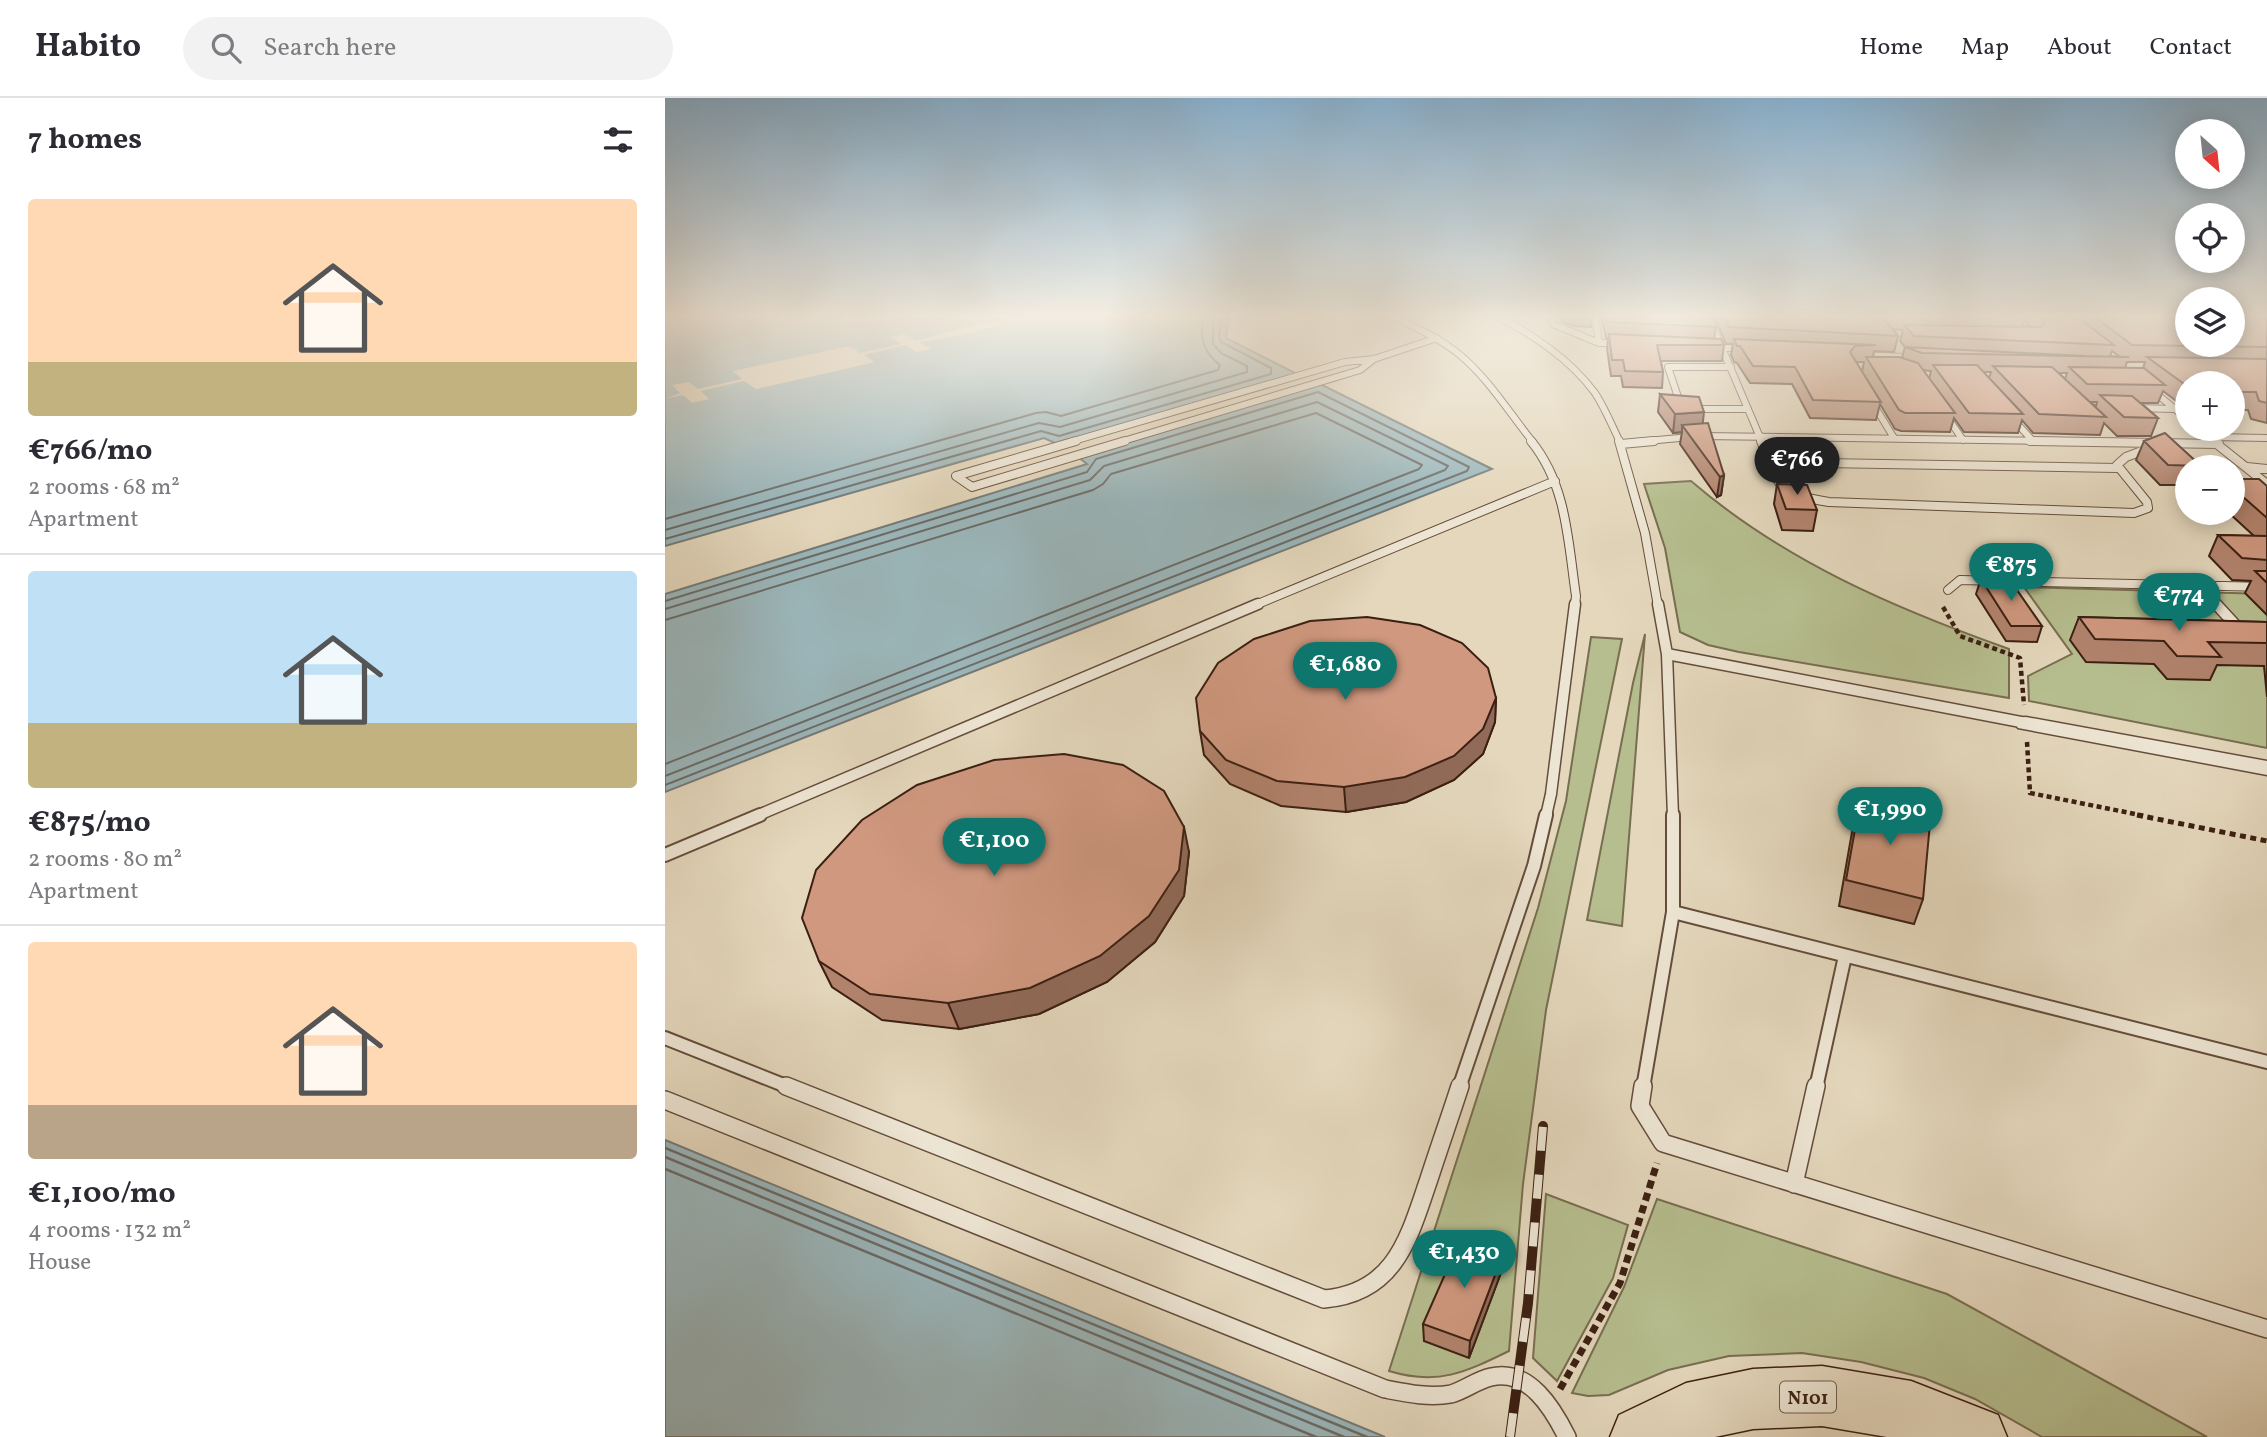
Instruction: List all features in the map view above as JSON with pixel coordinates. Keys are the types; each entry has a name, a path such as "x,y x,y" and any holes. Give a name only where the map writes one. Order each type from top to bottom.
{"main road":[{"name":"N101","path":"1641,1437 1686,1413 1753,1399 1822,1396 1911,1411 1976,1437"}],"street":[{"path":"2026,723 2267,768"}],"lane":[{"path":"1292,377 957,476 972,486 1335,377"},
{"path":"665,1038 1324,1299 1346,1298 1371,1286 1392,1265 1408,1241 1534,866 1551,794 1576,596 1564,510 1555,481 1527,432 1482,377"},
{"path":"1582,377 1596,395 1621,444 1645,533 1667,654 1673,782 1673,912 1640,1106 1663,1143 2267,1329"},
{"path":"1671,377 1682,409 1748,409"},
{"path":"1735,377 1759,436 1770,462 1781,488 1812,501 2121,514 2148,508 2147,502 2117,468 1770,462"},
{"path":"2149,387 2174,409"},
{"path":"1866,392 1894,438"},
{"path":"1936,402 1963,440"},
{"path":"2003,408 2033,441"},
{"path":"2119,408 2174,409"},
{"path":"2102,430 2115,442"},
{"path":"1621,444 1701,436 2219,444"},
{"path":"2245,438 2267,438"},
{"path":"2215,441 2267,484"},
{"path":"2117,468 2119,462 2126,457 2162,443"},
{"path":"2247,467 2267,468"},
{"path":"665,855 1149,649 1555,481"},
{"path":"1948,590 1960,580 2267,587"},
{"path":"2198,585 2241,630"},
{"path":"1667,654 2026,723"},
{"path":"1673,912 2267,1062"},
{"path":"1794,1184 1845,956"},
{"path":"665,1100 1385,1389 1428,1396 1451,1394 1493,1376 1508,1376 1529,1385 1550,1408 1567,1437"}],"path":[{"path":"1550,1408 1620,1283 1663,1143"}],"green space":[{"path":"1691,481 1727,510 1802,559 1882,599 2009,649 2009,698 1739,652 1708,645 1680,632 1665,548 1644,484"},
{"path":"2024,587 2267,594 2267,748 2029,701 2028,676 2072,654"},
{"path":"1645,634 1622,926 1587,920"},
{"path":"1591,637 1622,639 1546,1010 1523,1184 1509,1351 1465,1371 1437,1377 1389,1371 1538,908 1566,801"},
{"path":"1546,1194 1628,1225 1613,1278 1557,1381 1533,1358"},
{"path":"1657,1199 1947,1294 2207,1437 2042,1437 1975,1399 1924,1378 1861,1362 1802,1353 1729,1356 1668,1370 1609,1395 1588,1396 1572,1393 1624,1287"}],"water":[{"path":"665,377 1285,377 1057,444 1044,438 665,546"},
{"path":"1320,384 1492,469 665,792 665,594 1087,464 1078,457"},
{"path":"665,1140 1385,1437 665,1437"}],"pier":[{"path":"740,377 807,377 756,389 744,381 701,391 709,399 692,403 683,395 665,399 680,393 672,385 689,382 698,389 742,379"}],"building":[{"path":"1801,377 1866,377 1881,402 1813,400"},
{"path":"1879,377 1929,377 1955,413 1905,413 1899,410"},
{"path":"1942,377 1989,377 2023,414 1969,413"},
{"path":"2004,377 2063,377 2106,417 2039,414"},
{"path":"2080,377 2156,377 2165,385 2087,384"},
{"path":"2245,377 2267,377 2267,403 2259,401 2256,392 2245,392"},
{"path":"1660,394 1699,397 1704,412 1675,414"},
{"path":"2100,395 2132,396 2158,418 2124,417"},
{"path":"1708,423 1724,475 1720,477 1682,425"},
{"path":"2165,433 2189,455 2175,455 2175,465 2168,465 2144,441"},
{"path":"2245,479 2259,479 2267,486 2267,518 2245,499"},
{"path":"1777,484 1807,485 1817,510 1786,509"},
{"path":"2218,535 2267,536 2267,560 2242,558"},
{"path":"2255,571 2267,571 2267,583"},
{"path":"1981,579 2010,580 2042,626 2011,626"},
{"path":"1367,617 1420,625 1462,643 1488,668 1496,698 1483,729 1454,756 1405,777 1344,787 1277,781 1226,760 1200,731 1196,698 1218,663 1254,639 1310,621"},
{"path":"2079,617 2267,622 2267,643 2208,642 2221,657 2177,656 2164,641 2095,639"},
{"path":"1064,754 1123,765 1164,791 1184,827 1179,870 1149,916 1100,956 1030,988 948,1003 870,994 819,961 802,918 816,870 862,820 917,785 994,760"},
{"path":"1868,795 1926,808 1925,822 1930,823 1923,899 1846,880 1859,807 1866,809"},
{"path":"1461,1238 1503,1254 1470,1341 1423,1324"}],"railway":[{"path":"1510,1437 1528,1303 1543,1126"}]}
